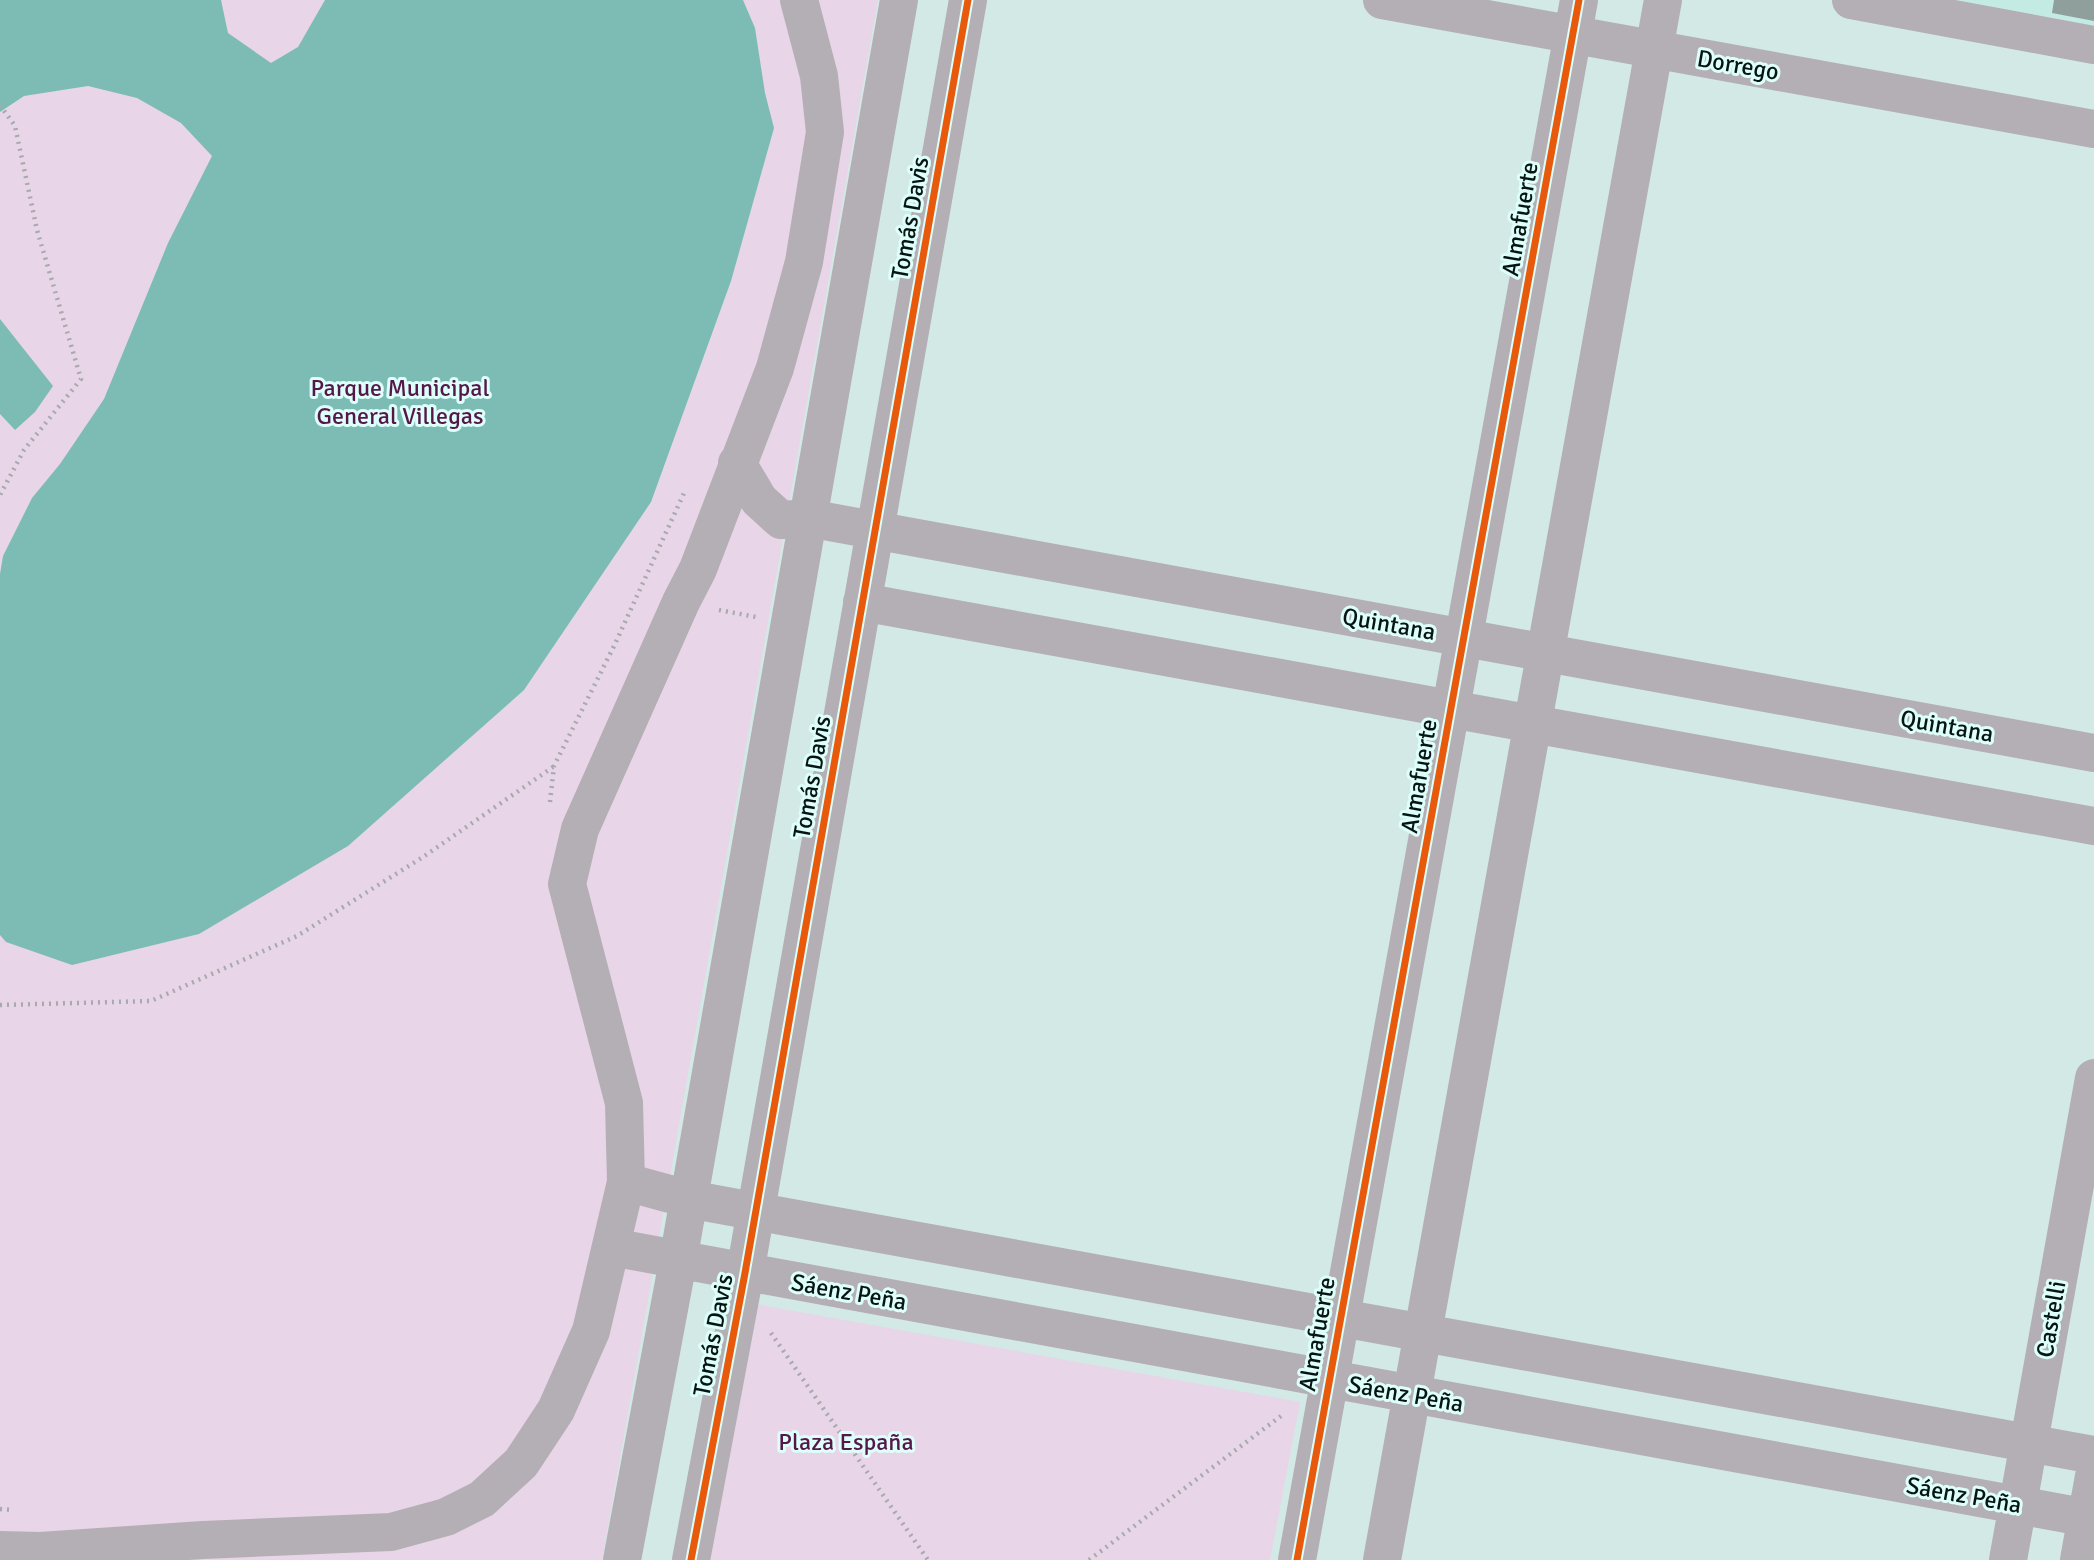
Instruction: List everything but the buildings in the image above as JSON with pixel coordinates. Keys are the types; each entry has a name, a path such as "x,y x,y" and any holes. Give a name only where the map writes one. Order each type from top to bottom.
{"street":[{"name":"Tomás Davis","path":"622,1560 678,1261 899,0"},
{"name":"Tomás Davis","path":"691,1560 755,1212 968,0"},
{"name":"Dorrego","path":"1382,0 1576,17 1654,50 2094,129"},
{"path":"1382,1560 1663,0"},
{"path":"1851,0 2094,45"},
{"path":"0,1550 40,1551 203,1540 391,1532 446,1517 482,1499 521,1463 556,1409 591,1331 626,1181 624,1103 567,884 580,828 698,569 775,368 804,262 825,132 819,76 803,6"},
{"name":"Almafuerte","path":"1297,1560 1576,17"},
{"name":"Quintana","path":"737,463 759,500 781,520 808,518 2094,753"},
{"path":"862,602 2094,827"},
{"name":"Castelli","path":"2008,1560 2094,1078"},
{"path":"626,1181 688,1199 755,1212 2094,1455"},
{"name":"Sáenz Peña","path":"611,1247 2090,1518"},
{"path":"2079,1560 2090,1518 2094,1476"}],"path":[{"path":"0,105 15,126 37,230 81,379 24,450 0,495"},
{"path":"681,603 790,623"},
{"path":"0,1004 151,1001 297,936 423,857 554,766"},
{"path":"766,1325 928,1560"},
{"path":"1089,1560 1289,1410"}],"shaded area":[{"path":"1931,0 2094,0 2094,27"}],"green space":[{"name":"Parque Municipal General Villegas","path":"0,0 878,0 602,1560 0,1560"},
{"name":"Plaza España","path":"750,1303 1300,1402 1270,1560 703,1560"}],"water":[{"path":"0,0 221,0 228,33 271,63 298,47 325,0 743,0 755,28 765,93 774,128 731,281 651,502 524,690 348,846 199,934 72,965 6,942 0,935 0,574 3,556 32,498 60,464 104,399 168,243 212,156 181,123 137,98 88,86 24,96 0,112"},
{"path":"0,319 53,386 35,412 15,430 0,414"}],"cycle path":[{"path":"691,1560 745,1273 968,0"},
{"path":"1297,1560 1579,0"}]}
